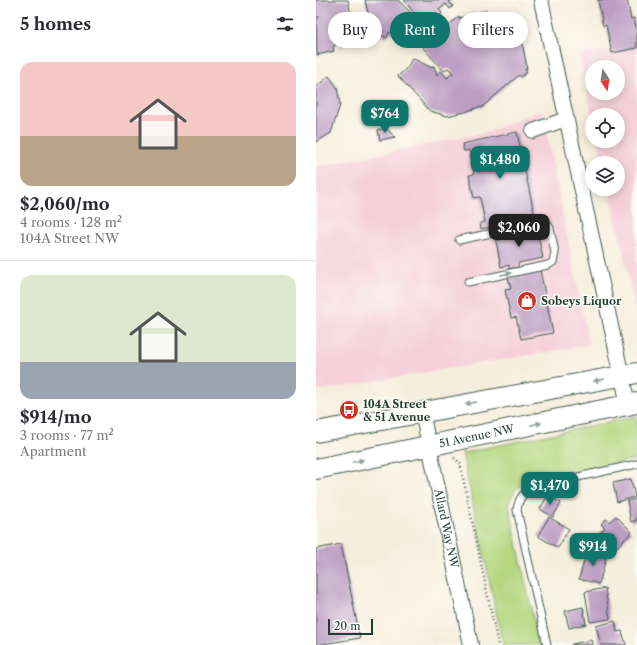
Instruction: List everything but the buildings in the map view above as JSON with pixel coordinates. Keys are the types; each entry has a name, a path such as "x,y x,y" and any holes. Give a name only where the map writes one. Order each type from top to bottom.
{"main road":[{"path":"316,432 629,374"},
{"name":"51 Avenue NW","path":"316,469 632,404"}],"street":[{"path":"541,0 566,119 629,374 632,404"},
{"path":"533,131 566,119"},
{"name":"Allard Way NW","path":"422,412 471,645"}],"lane":[{"path":"459,240 540,223 548,225 550,228 555,253 553,262 548,265 468,282"},
{"path":"547,645 517,510 518,500 525,491 537,486 637,464"}],"shaded area":[{"path":"637,44 637,316 611,196 625,196 625,156 601,156 600,148 625,148 625,108 590,108 589,100 625,100 625,60 585,60 585,83 579,55"},
{"path":"542,110 589,345 316,391 316,167 488,132"}],"green space":[{"path":"637,416 637,459 528,482 520,486 513,494 509,505 539,645 503,645 462,453"}],"place":[{"name":"Sobeys Liquor","path":"527,301"},
{"name":"104A Street & 51 Avenue","path":"349,410"}]}
